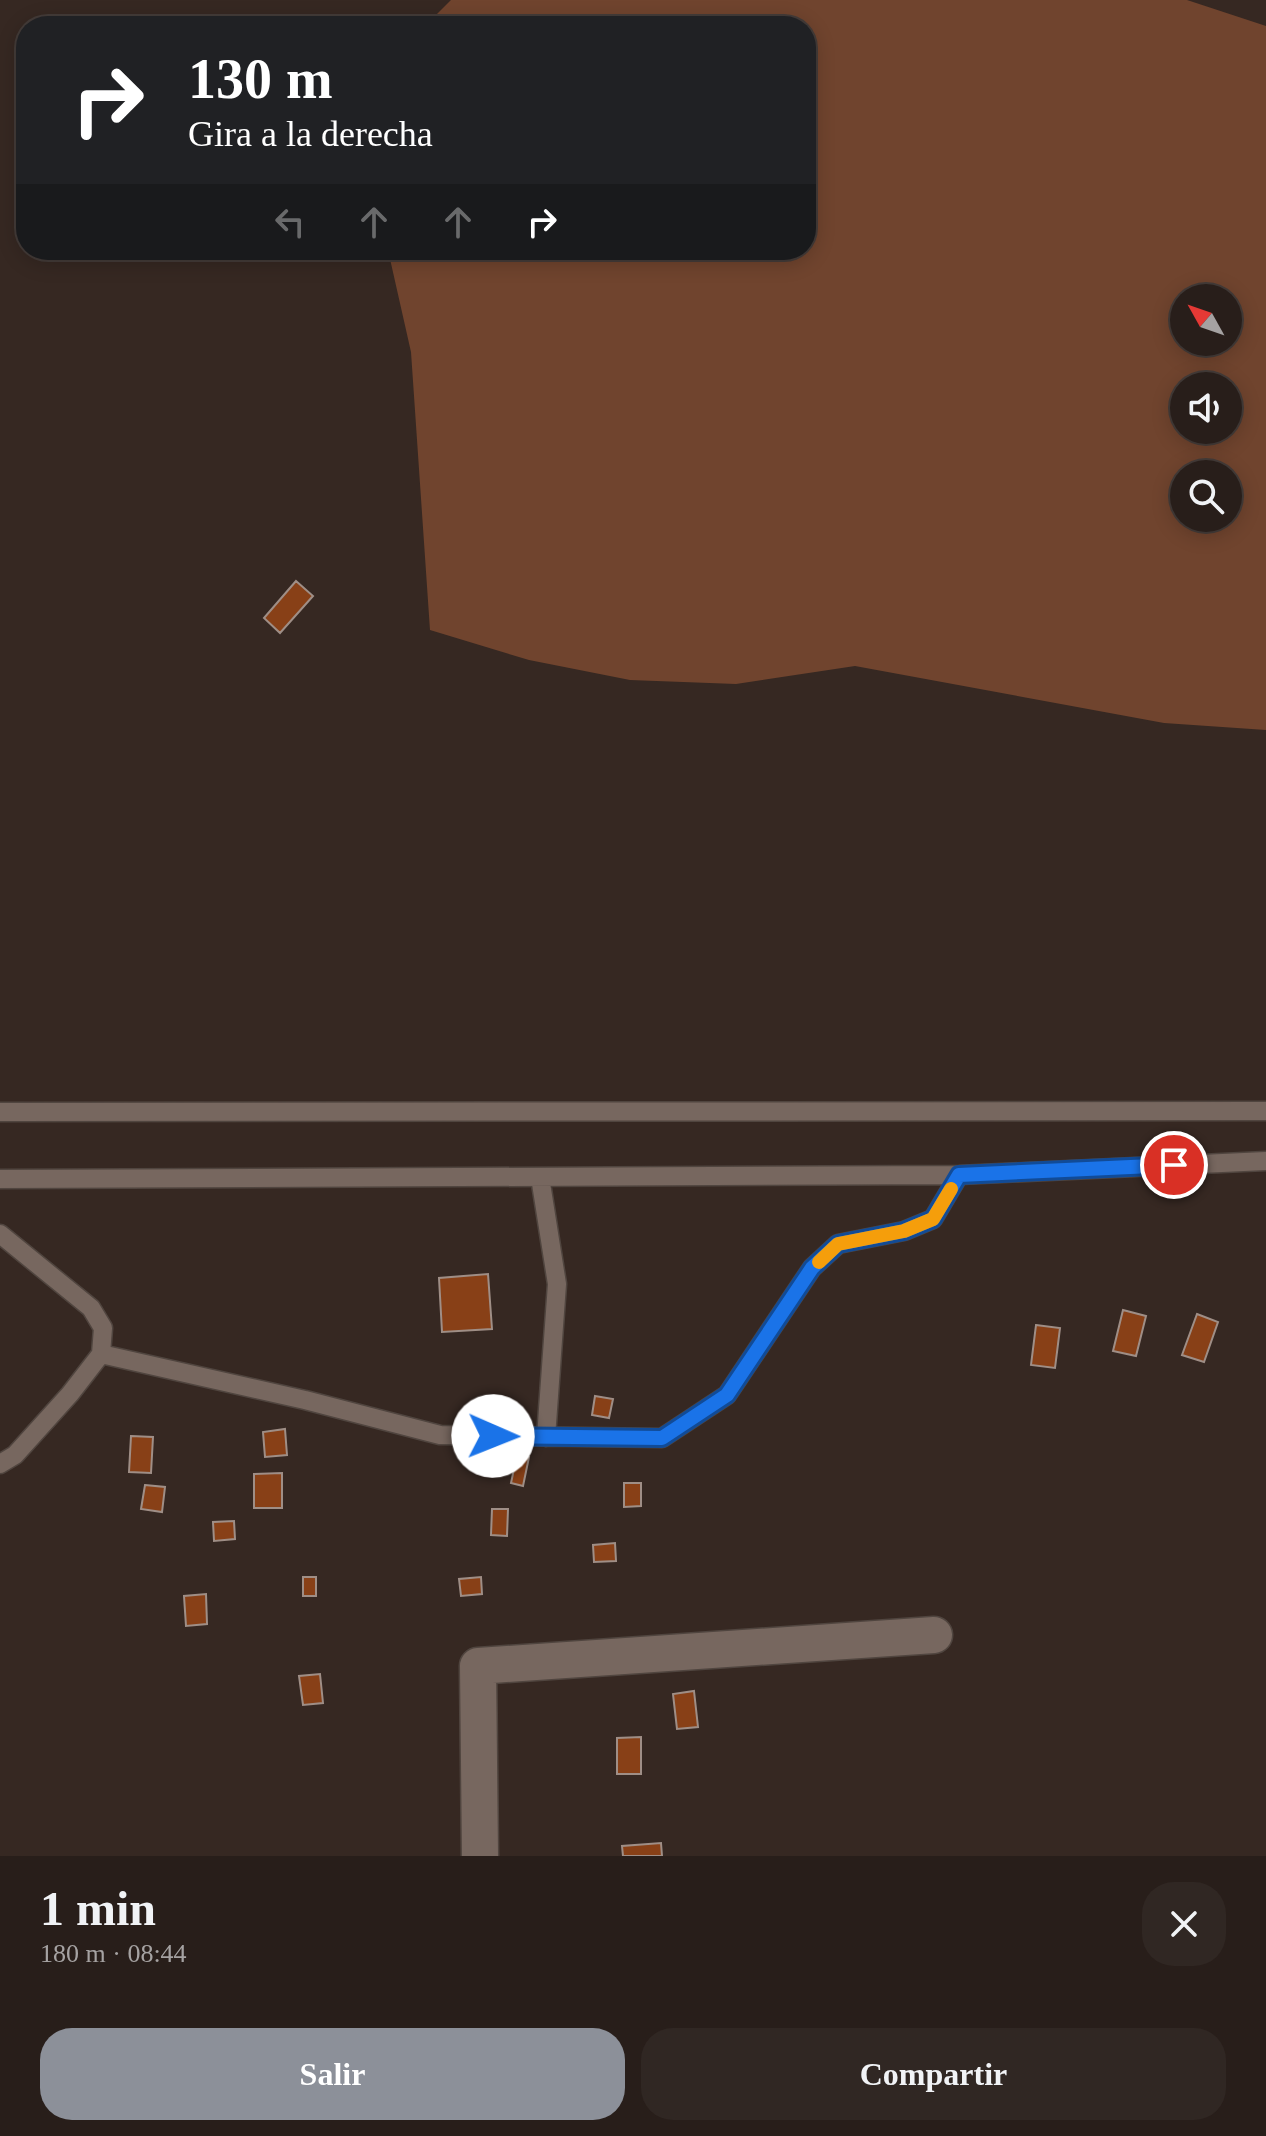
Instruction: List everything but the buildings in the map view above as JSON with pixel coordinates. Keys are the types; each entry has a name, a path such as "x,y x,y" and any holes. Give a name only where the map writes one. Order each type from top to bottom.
{"street":[{"path":"480,1856 478,1666 934,1635"}],"lane":[{"path":"0,1112 1266,1111"},
{"path":"0,1179 959,1175 1266,1161"},
{"path":"101,1354 305,1400 440,1435 662,1438 727,1395 812,1268 838,1244 904,1231 933,1219 959,1175"},
{"path":"540,1177 557,1284 546,1437"},
{"path":"0,1234 91,1308 103,1328 101,1354 15,1455 0,1464"}],"shaded area":[{"path":"451,0 1187,0 1266,26 1266,730 1164,723 855,666 736,684 630,680 529,660 430,630 411,352 390,260 816,260 816,16 435,16"}],"slow traffic":[{"path":"819,1262 838,1244 904,1231 933,1219 951,1189"}],"route":[{"path":"493,1436 662,1438 727,1395 812,1268 838,1244 904,1231 933,1219 959,1175 1174,1165"}]}
